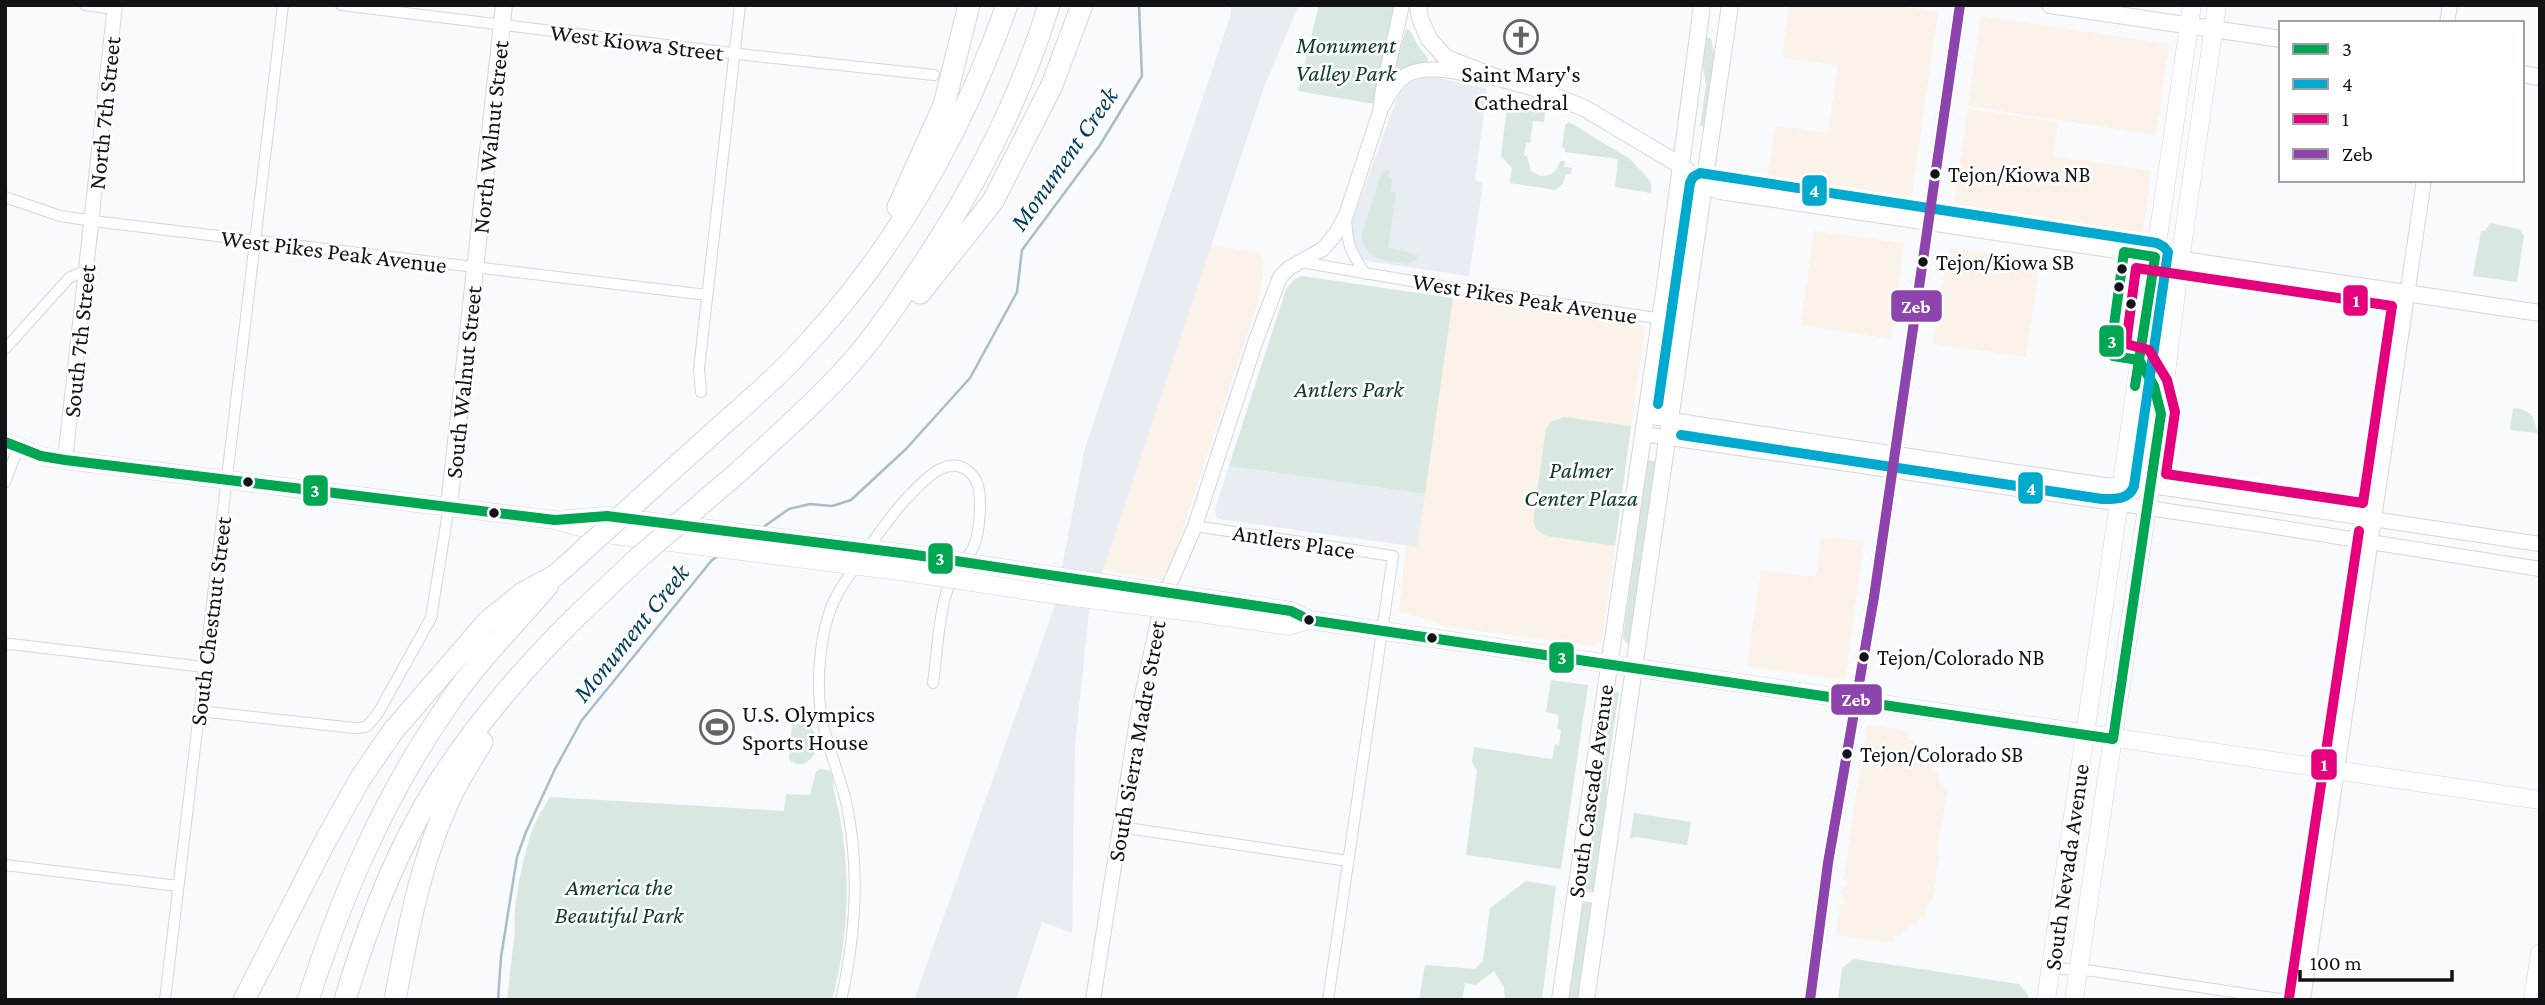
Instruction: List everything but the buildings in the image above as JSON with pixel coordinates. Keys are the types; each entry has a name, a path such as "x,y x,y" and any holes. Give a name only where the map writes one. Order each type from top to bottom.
{"highway":[{"path":"824,324 888,223 905,191 944,105 969,5"},
{"path":"308,1000 334,925 373,831 413,756 450,701 494,644 556,575 769,383 868,272 933,170 968,102 1007,5"},
{"path":"855,359 926,262 986,160 1010,113 1049,5"},
{"path":"345,1000 383,893 424,809 460,752 518,680 580,613 806,409 919,293 993,201 1052,85 1082,5"},
{"path":"244,1000 327,838 360,779 393,731 487,622 523,593 556,575"},
{"path":"395,1000 416,894 436,832 453,792 518,680"}],"main road":[{"name":"North Walnut Street","path":"475,268 504,5"},
{"path":"1418,5 1424,29 1436,49 1457,64 1532,87 1584,108 1680,166 1704,186 1720,191 2540,313"},
{"name":"South Cascade Avenue","path":"1560,1000 1643,434 1702,5"},
{"name":"South Cascade Avenue","path":"1586,1000 1730,5"},
{"path":"2050,5 2279,39"},
{"name":"South Nevada Avenue","path":"2046,1000 2192,5"},
{"name":"South Nevada Avenue","path":"2074,1000 2161,414 2217,5"},
{"name":"South Walnut Street","path":"449,506 475,268"},
{"path":"2137,377 2150,381 2154,386 2161,414"},
{"path":"12,445 65,460 555,520 606,534 856,565 1049,594 1291,611 1308,620 2540,800"},
{"path":"555,520 607,516 869,549 1207,607"},
{"path":"2533,1000 2540,953"}],"street":[{"path":"85,5 115,7"},
{"name":"South Chestnut Street","path":"165,1000 283,5"},
{"name":"West Kiowa Street","path":"341,5 934,75"},
{"path":"701,392 699,369 740,5"},
{"path":"1380,112 1382,89 1402,5"},
{"path":"1810,1000 1828,863 1892,471 1960,5"},
{"name":"North 7th Street","path":"93,221 115,7"},
{"path":"1380,112 1404,77 1422,70 1495,77"},
{"name":"South Sierra Madre Street","path":"1093,1000 1138,714 1162,602 1195,526 1276,286 1284,273 1323,249 1337,232 1346,215 1380,112"},
{"path":"2303,1000 2424,182"},
{"name":"West Pikes Peak Avenue","path":"5,197 60,216 93,221 708,295"},
{"path":"1346,215 1350,251 1366,274"},
{"name":"South 7th Street","path":"65,460 93,221"},
{"name":"West Pikes Peak Avenue","path":"1301,262 1684,322"},
{"path":"5,349 69,278 86,270"},
{"path":"1645,416 2104,485 2150,486 2540,544"},
{"path":"1735,447 1737,430"},
{"path":"1643,434 2118,503 2540,569"},
{"path":"5,482 12,445"},
{"path":"841,1000 854,925 855,870 846,804 822,717 821,670 824,635 835,599 856,565 904,500 927,477 943,467 955,466 966,470 976,479 981,499 974,545 946,592 933,683"},
{"path":"1998,486 2000,469"},
{"name":"South Walnut Street","path":"199,711 354,728 366,727 377,715 431,618 449,506"},
{"name":"Antlers Place","path":"1195,526 1393,556 1382,631"},
{"path":"1328,1000 1382,631"},
{"path":"7,643 204,667"},
{"path":"1120,827 1348,861"},
{"path":"5,865 178,886"},
{"path":"1575,895 1601,899"},
{"path":"2051,968 2078,969 2286,1000"}],"shaded area":[{"path":"1231,5 1299,5 1264,87 1089,612 1075,745 1072,933 1042,922 1016,1000 914,1000 1054,608 1085,448 1231,14"},
{"path":"1789,5 1893,5 1938,12 1911,202 1767,178 1776,126 1828,133 1838,65 1782,58"},
{"path":"1981,16 2169,44 2156,135 1968,106"},
{"path":"1429,76 1487,89 1475,180 1483,183 1469,276 1367,261 1358,257 1355,251 1350,226 1398,96 1408,83"},
{"path":"1968,109 2058,122 2053,156 2151,170 2142,238 1953,210"},
{"path":"1814,231 1904,243 1891,339 1801,325"},
{"path":"1212,245 1260,253 1263,260 1262,282 1173,558 1162,580 1103,570 1203,265"},
{"path":"1949,248 2040,261 2026,357 1933,344"},
{"path":"1453,298 1641,325 1645,329 1631,426 1556,418 1547,536 1615,546 1602,639 1596,646 1442,626 1434,621 1399,612 1406,545 1417,546"},
{"path":"1229,466 1425,494 1417,547 1219,519 1215,509"},
{"path":"1821,537 1864,541 1845,680 1747,666 1761,570 1816,577"},
{"path":"1867,725 1909,733 1909,740 1915,741 1914,747 1921,749 1920,755 1928,756 1927,763 1933,764 1932,771 1939,772 1938,780 1947,792 1936,855 1939,856 1933,900 1927,905 1925,919 1918,918 1917,925 1909,924 1908,931 1902,931 1901,937 1894,936 1894,943 1836,935 1840,907 1846,901 1839,891 1848,884 1844,879 1860,769 1868,763 1863,755"}],"green space":[{"name":"Monument Valley Park","path":"1319,5 1398,5 1374,104 1298,91"},
{"path":"1406,29 1410,30 1428,62 1401,72 1395,67"},
{"path":"1704,37 1711,38 1715,59 1706,126 1700,126 1706,85 1702,60"},
{"path":"1515,100 1545,112 1544,122 1533,121 1530,143 1526,143 1524,155 1527,156 1531,171 1540,176 1551,174 1558,168 1560,161 1565,161 1564,167 1572,168 1571,174 1566,174 1563,183 1556,190 1510,183 1512,168 1501,156 1507,107"},
{"path":"1569,122 1630,159 1651,182 1651,193 1615,187 1618,159 1565,152 1562,147 1565,125"},
{"path":"1390,169 1388,177 1392,180 1391,192 1396,193 1388,248 1417,254 1417,259 1407,264 1377,258 1366,250 1363,243 1362,234 1381,174"},
{"path":"1688,211 1694,218 1679,311 1672,306 1675,252 1680,216"},
{"path":"2490,223 2519,229 2524,235 2517,282 2473,276 2481,231 2485,231"},
{"name":"Antlers Park","path":"1301,276 1453,298 1425,494 1229,466 1286,289"},
{"path":"2154,311 2161,314 2167,312 2158,371 2154,373 2147,359"},
{"path":"2513,408 2522,409 2532,415 2538,433 2510,430"},
{"name":"Palmer Center Plaza","path":"1564,417 1631,426 1615,546 1547,536 1534,524 1546,429 1552,421"},
{"path":"1647,460 1656,462 1657,466 1630,643 1627,644 1623,638"},
{"path":"1551,680 1588,685 1561,869 1466,855 1477,771 1472,762 1474,747 1552,759 1555,744 1559,745 1561,730 1557,729 1559,715 1546,712"},
{"path":"1613,690 1619,693 1607,773 1606,820 1596,889 1593,891 1583,886"},
{"path":"800,723 811,727 819,740 813,757 805,764 789,759 792,726"},
{"name":"America the Beautiful Park","path":"816,771 830,771 833,778 846,872 845,924 832,1000 507,1000 521,870 532,832 550,797 784,811 786,794 810,795"},
{"path":"1634,813 1691,822 1687,845 1636,837 1630,839"},
{"path":"1526,881 1556,886 1542,1000 1505,1000 1504,987 1494,971 1476,985 1465,983 1462,1000 1419,1000 1425,965 1475,969 1483,960 1490,908"},
{"path":"1589,903 1593,908 1579,1000 1566,1000 1581,904"},
{"path":"1854,959 2019,984 2028,995 2028,1000 1838,1000 1842,968"}],"waterway":[{"name":"Monument Creek","path":"762,528 789,509 810,504 832,506 851,500 906,449 970,378 1017,292 1022,250 1100,145 1142,76 1139,5"},
{"name":"Monument Creek","path":"498,1000 501,957 517,857 555,769 582,720 718,556"}],"transit line":[{"name":"Zeb","path":"1810,1000 1828,863 1874,597 1960,5"},
{"name":"4","path":"1658,404 1690,183 1693,177 1700,173 2157,243 2168,252 2134,486 2125,496 2102,499 1681,435"},
{"name":"3","path":"2135,386 2155,257 2124,252 2111,347 2113,356 2139,360"},
{"name":"1","path":"2136,268 2392,306 2363,503 2166,474 2175,412 2167,380 2149,350 2126,344 2136,268"},
{"name":"3","path":"5,442 41,456 65,460 555,520 607,516 909,554 1291,611 1309,620 2113,739 2161,414 2154,386 2139,360"},
{"name":"1","path":"2289,998 2359,531"}],"place":[{"name":"Saint Mary's Cathedral","path":"1521,37"},
{"name":"Tejon/Kiowa NB","path":"1935,174"},
{"name":"Tejon/Kiowa SB","path":"1923,262"},
{"name":"Tejon/Colorado NB","path":"1864,657"},
{"name":"U.S. Olympics Sports House","path":"717,727"},
{"name":"Tejon/Colorado SB","path":"1847,754"}]}
